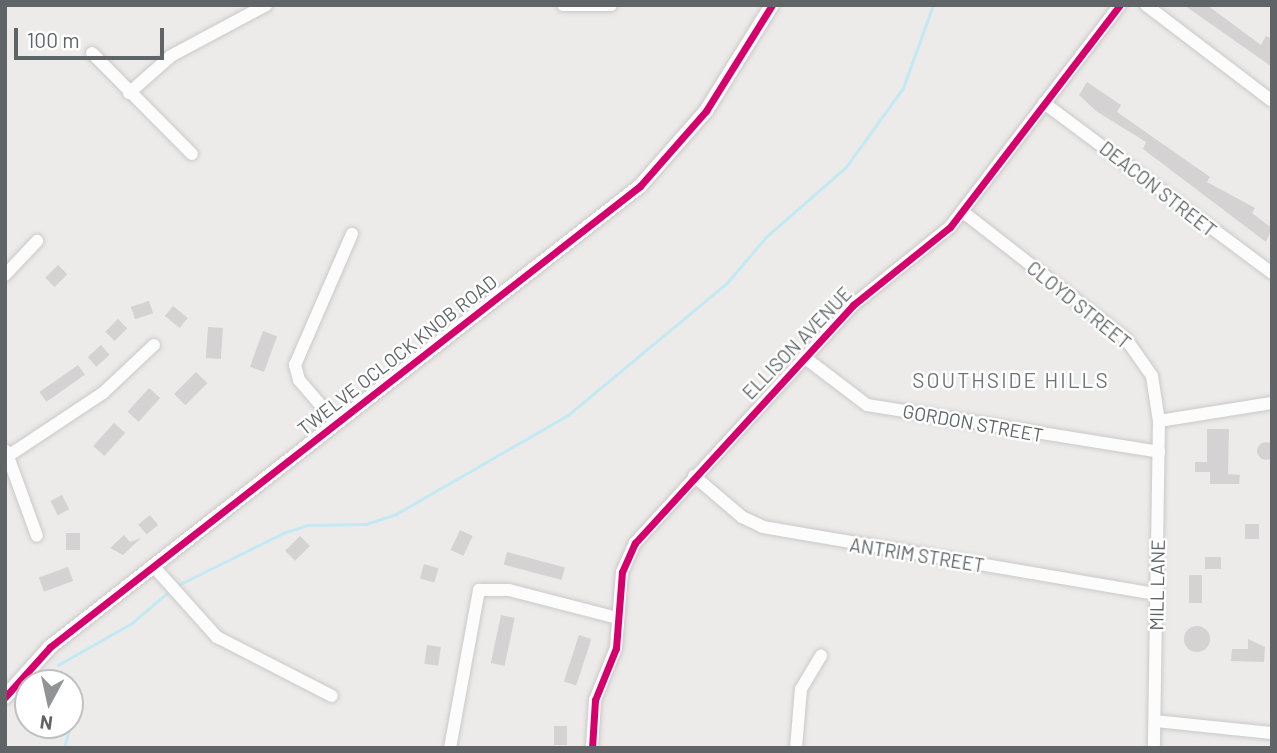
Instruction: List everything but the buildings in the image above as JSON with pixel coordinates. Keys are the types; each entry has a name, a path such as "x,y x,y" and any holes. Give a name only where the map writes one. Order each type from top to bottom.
{"street":[{"path":"129,93 170,56 266,5"},
{"path":"563,5 611,5"},
{"name":"ELLISON AVENUE","path":"592,748 593,711 613,660 627,557 694,476 853,305 963,212 1120,5"},
{"path":"1146,5 1272,101"},
{"name":"TWELVE OCLOCK KNOB ROAD","path":"5,697 50,647 155,568 336,423 640,187 706,111 770,6"},
{"path":"92,53 192,154"},
{"name":"DEACON STREET","path":"1044,103 1272,272"},
{"name":"CLOYD STREET","path":"963,212 1126,339 1152,376 1159,421"},
{"path":"336,423 299,380 295,365 352,234"},
{"path":"5,275 37,241"},
{"path":"37,536 6,454 103,393 154,345"},
{"name":"GORDON STREET","path":"804,358 867,405 1159,452"},
{"path":"1159,421 1272,403"},
{"name":"MILL LANE","path":"1154,748 1159,421"},
{"name":"ANTRIM STREET","path":"694,476 742,517 764,527 1157,594"},
{"path":"155,568 217,637 332,696"},
{"path":"450,748 475,596 490,587 617,618"},
{"path":"796,748 801,689 821,656"},
{"path":"1155,721 1272,733"}],"waterway":[{"path":"180,584 283,533 307,525 366,524 396,514 568,415 726,284 766,237 846,167 903,88 933,5"},
{"path":"58,665 132,623 166,594"},
{"path":"64,748 66,739"}],"cycle path":[{"path":"5,697 50,647 640,186 706,111 772,5"},
{"path":"592,748 595,700 616,648 622,572 635,543 853,305 950,227 1120,5"}],"district":[{"name":"SOUTHSIDE HILLS","path":"1011,380"}]}
